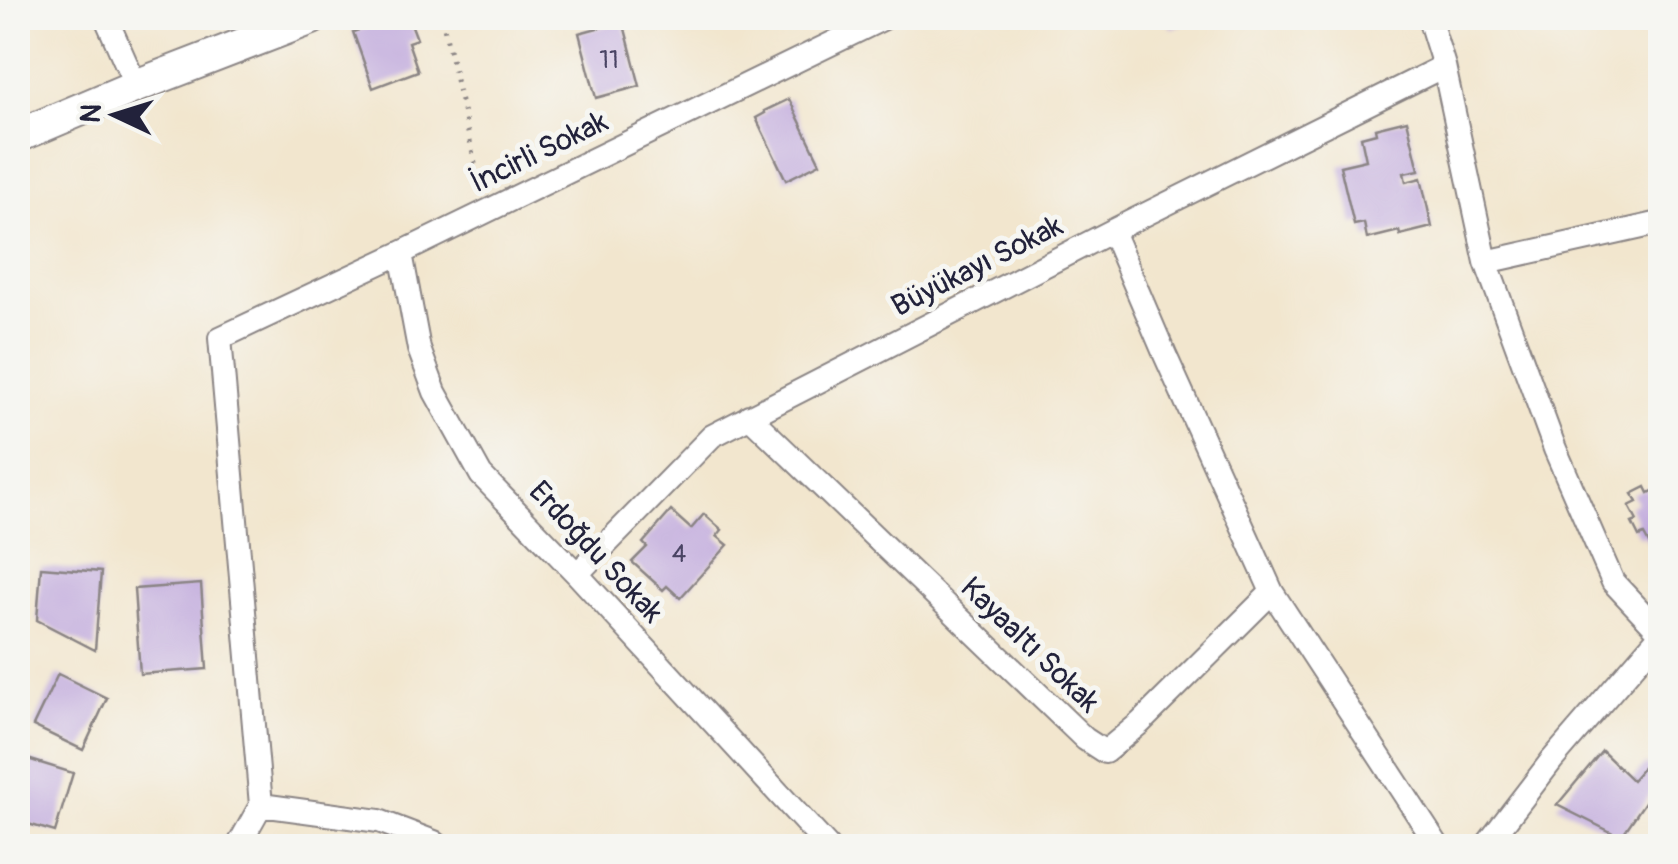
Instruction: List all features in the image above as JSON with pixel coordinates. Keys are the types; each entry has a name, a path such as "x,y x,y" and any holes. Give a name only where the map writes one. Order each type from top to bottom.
{"main road":[{"path":"18,136 312,18"}],"street":[{"path":"106,18 136,86"},
{"name":"İncirli Sokak","path":"261,805 220,338 884,18"},
{"path":"1429,18 1444,66 1486,262 1555,449 1613,582 1660,633 1552,760 1486,846"},
{"name":"Büyükayı Sokak","path":"577,574 712,436 1444,66"},
{"path":"1486,262 1660,223"},
{"path":"1112,231 1272,592 1438,846"},
{"name":"Erdoğdu Sokak","path":"400,254 419,349 436,392 481,475 827,846"},
{"name":"Kayaaltı Sokak","path":"749,416 1085,739 1104,752 1140,723 1272,592"},
{"path":"238,846 261,805 379,821 439,846"}],"path":[{"path":"442,18 486,212"}],"building":[{"path":"392,18 409,18 417,39 408,42 418,71 373,88 353,32"},
{"path":"1166,18 1193,18 1172,29"},
{"path":"623,21 640,86 596,98 579,33"},
{"path":"789,99 820,163 786,180 756,118"},
{"path":"1407,120 1419,170 1404,173 1406,182 1421,178 1432,227 1367,239 1364,223 1354,225 1340,166 1366,160 1361,137 1376,133 1375,128"},
{"path":"1646,487 1649,493 1660,487 1660,552 1655,555 1644,535 1639,537 1632,523 1637,521 1629,506 1637,502 1632,494"},
{"path":"671,511 691,529 704,514 722,530 717,536 728,545 680,598 667,586 663,590 632,562"},
{"path":"41,567 101,572 95,650 37,620"},
{"path":"201,584 207,669 140,674 134,589"},
{"path":"58,674 107,698 83,750 33,726"},
{"path":"1602,751 1632,780 1646,764 1660,776 1621,837 1557,805"},
{"path":"18,756 73,773 55,832 18,821"}]}
